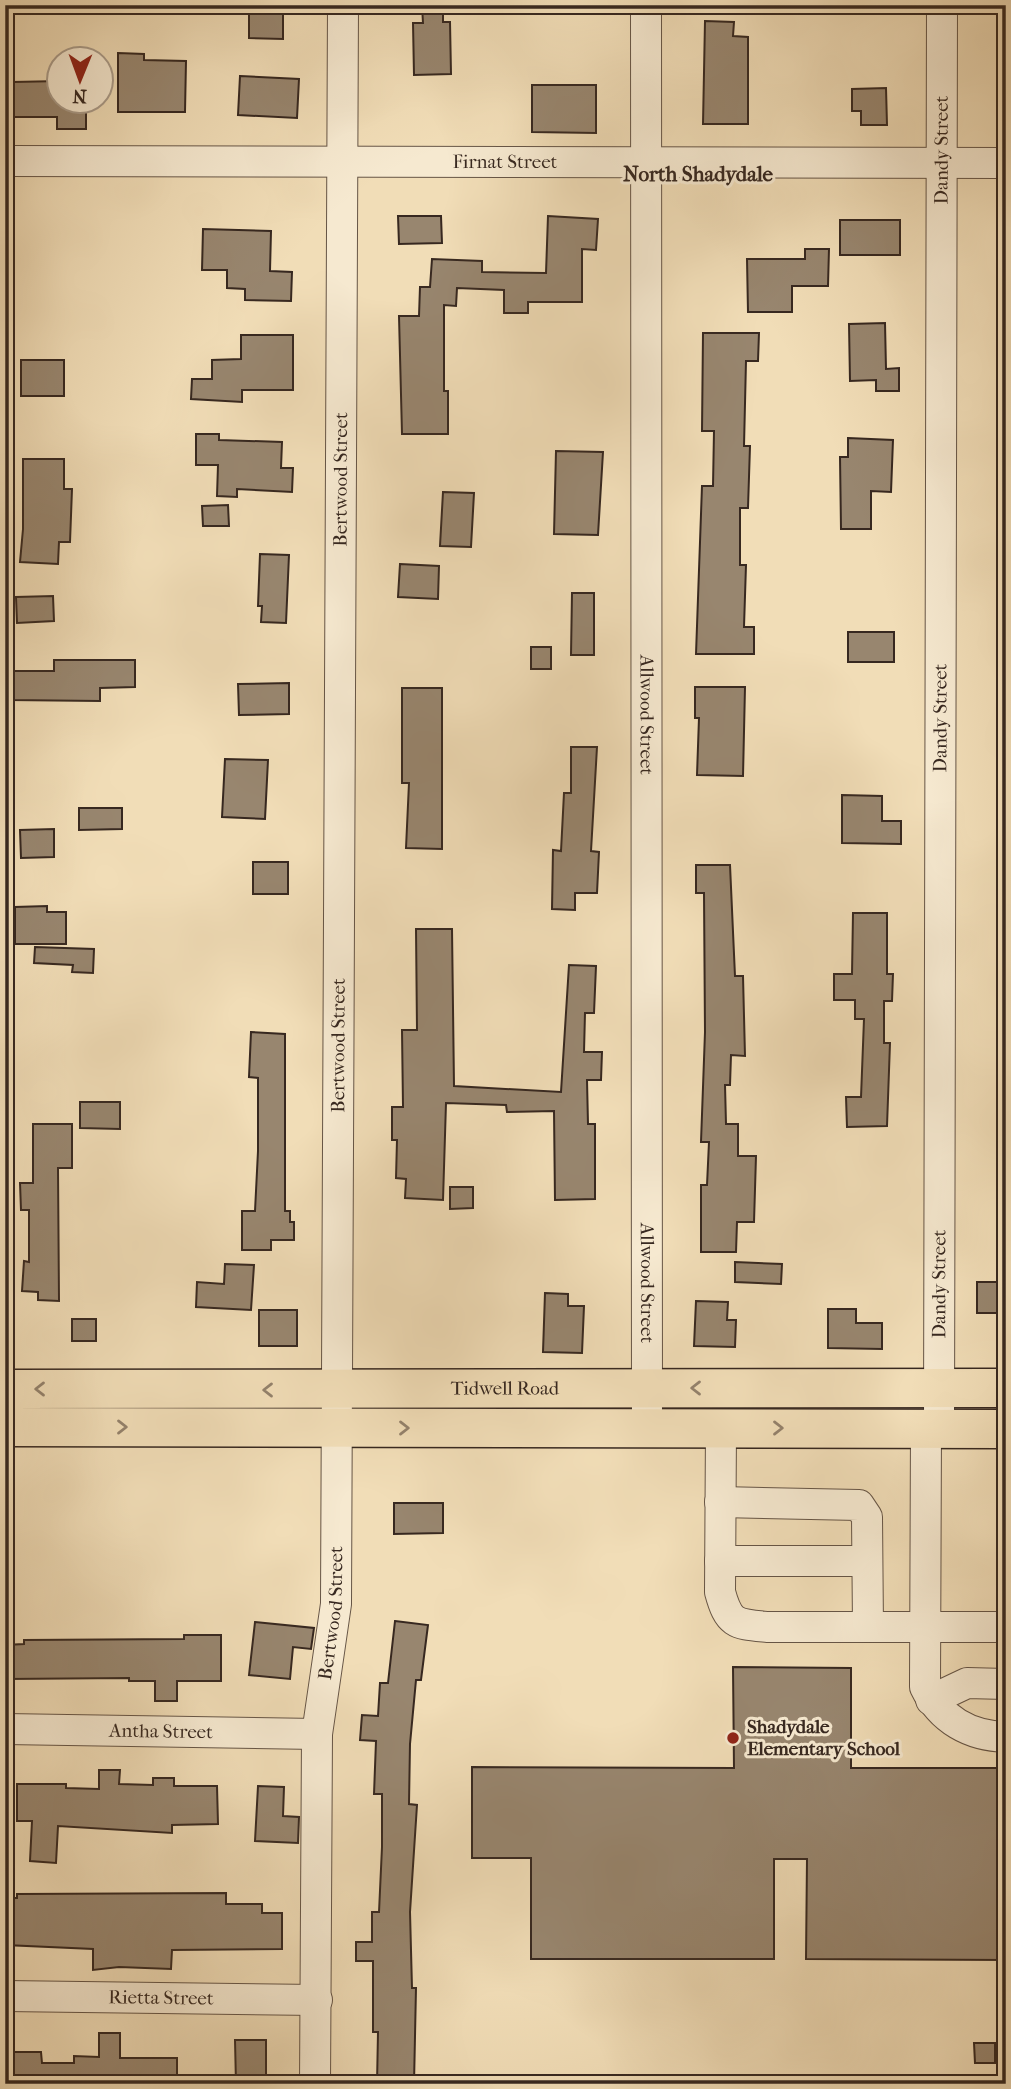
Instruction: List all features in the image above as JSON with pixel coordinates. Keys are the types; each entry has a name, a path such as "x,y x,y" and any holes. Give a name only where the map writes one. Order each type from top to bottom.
{"main road":[{"name":"Tidwell Road","path":"5,1388 336,1391 1006,1388"},
{"name":"Tidwell Road","path":"5,1427 1006,1429"}],"street":[{"name":"Bertwood Street","path":"315,2084 317,1734 337,1604 343,5"},
{"name":"Allwood Street","path":"646,5 647,1427"},
{"name":"Dandy Street","path":"931,1700 925,1687 923,1626 932,1428 939,1387 942,5"},
{"name":"Firnat Street","path":"5,161 1006,163"},
{"path":"721,1427 720,1592 726,1614 738,1624 768,1627 1006,1627"},
{"path":"720,1502 859,1505 867,1517 868,1626"},
{"path":"720,1561 867,1561"},
{"path":"1006,1684 967,1683 931,1700 947,1720 986,1736 1006,1737"},
{"name":"Antha Street","path":"5,1729 317,1734"},
{"name":"Rietta Street","path":"5,1996 317,2000"}],"building":[{"path":"249,5 283,5 283,39 249,38"},
{"path":"422,5 443,5 443,22 450,22 451,74 414,75 413,23 423,23"},
{"path":"705,21 734,22 733,36 748,37 748,124 703,124"},
{"path":"118,53 144,54 144,60 186,61 185,112 118,112"},
{"path":"240,76 299,79 297,118 238,115"},
{"path":"46,81 46,116 86,116 86,129 57,129 57,117 14,117 13,82"},
{"path":"532,85 596,85 596,133 532,132"},
{"path":"886,88 887,125 861,125 861,111 852,111 852,89"},
{"path":"398,216 441,216 442,243 399,244"},
{"path":"548,216 598,219 596,250 582,249 582,302 528,302 528,313 504,313 504,290 457,288 456,306 444,305 444,391 448,391 448,434 402,434 399,316 419,316 420,287 430,287 432,259 482,261 482,272 546,273"},
{"path":"840,220 900,220 900,255 840,255"},
{"path":"203,229 271,231 270,271 292,272 291,301 245,300 245,289 227,288 227,270 202,270"},
{"path":"805,249 829,249 828,286 792,286 792,312 748,312 747,259 805,259"},
{"path":"885,323 886,369 899,368 899,391 876,391 876,380 850,381 849,324"},
{"path":"703,333 759,333 758,361 746,361 744,446 750,446 748,508 740,508 740,565 746,565 744,627 754,627 754,654 696,654 702,486 713,486 714,431 702,431"},
{"path":"241,335 293,335 293,390 242,390 242,402 191,399 192,379 212,379 212,360 241,359"},
{"path":"21,360 64,360 64,396 21,396"},
{"path":"196,434 219,434 219,440 282,442 281,468 293,468 292,492 237,489 237,497 217,496 218,465 196,465"},
{"path":"848,438 893,440 891,492 871,491 871,529 841,529 840,457 848,457"},
{"path":"556,451 603,452 598,535 554,534"},
{"path":"23,459 64,459 64,489 72,489 70,542 59,542 58,564 20,562"},
{"path":"443,492 474,493 471,547 440,546"},
{"path":"228,505 229,526 203,526 202,506"},
{"path":"260,554 289,555 286,623 261,622 262,606 258,606"},
{"path":"400,564 439,566 438,599 398,597"},
{"path":"572,593 594,593 594,655 571,655"},
{"path":"53,596 54,621 17,623 16,597"},
{"path":"848,632 894,632 894,662 848,662"},
{"path":"531,647 551,647 551,669 531,669"},
{"path":"54,660 135,660 135,687 100,688 100,701 9,700 10,671 54,671"},
{"path":"289,683 289,714 239,715 238,684"},
{"path":"695,687 745,687 743,776 697,775 699,718 695,718"},
{"path":"402,688 442,688 442,849 406,848 409,783 402,783"},
{"path":"571,747 597,747 591,851 599,852 597,893 575,893 575,910 552,909 553,850 561,851 564,793 571,793"},
{"path":"225,759 268,760 265,819 222,817"},
{"path":"842,795 882,796 882,821 901,821 901,844 842,843"},
{"path":"79,808 122,808 122,829 79,830"},
{"path":"54,829 54,857 21,858 20,830"},
{"path":"253,862 288,862 288,894 253,894"},
{"path":"696,865 730,865 735,976 743,976 745,1056 731,1055 730,1085 725,1085 726,1124 738,1124 738,1156 756,1156 754,1222 737,1222 736,1252 701,1252 701,1185 707,1185 709,1142 701,1142 705,1032 704,893 696,893"},
{"path":"47,906 47,912 66,912 66,944 15,944 15,907"},
{"path":"853,913 887,913 887,974 893,974 892,1001 884,1001 884,1043 890,1043 887,1126 847,1127 846,1097 861,1097 864,1019 855,1019 855,1000 834,1000 834,974 852,974"},
{"path":"416,929 452,929 454,1086 561,1092 569,965 596,966 594,1013 585,1013 584,1052 602,1052 601,1080 587,1080 588,1124 595,1124 595,1199 555,1200 554,1111 507,1112 506,1105 446,1103 443,1200 405,1198 406,1179 396,1178 397,1140 392,1140 392,1107 403,1107 402,1030 417,1030"},
{"path":"35,947 94,949 93,973 72,972 73,965 34,963"},
{"path":"251,1032 285,1034 285,1211 290,1211 290,1222 294,1222 294,1240 271,1240 271,1250 242,1250 242,1211 255,1211 258,1151 258,1078 249,1077"},
{"path":"80,1102 120,1102 120,1129 80,1128"},
{"path":"33,1124 72,1124 72,1168 58,1168 59,1301 38,1300 38,1292 22,1291 24,1261 29,1262 29,1210 21,1210 20,1183 33,1183"},
{"path":"450,1187 473,1187 473,1208 450,1209"},
{"path":"735,1262 782,1264 781,1284 735,1282"},
{"path":"225,1264 254,1265 251,1310 196,1307 197,1282 224,1284"},
{"path":"977,1282 1006,1282 1006,1313 977,1313"},
{"path":"545,1293 568,1294 568,1306 584,1306 582,1353 543,1352"},
{"path":"696,1301 728,1302 727,1320 736,1320 735,1347 694,1346"},
{"path":"828,1309 856,1309 856,1323 882,1323 882,1349 828,1348"},
{"path":"259,1310 297,1310 297,1346 259,1346"},
{"path":"72,1319 96,1319 96,1341 72,1341"},
{"path":"394,1503 443,1503 443,1533 394,1534"},
{"path":"395,1621 428,1625 421,1680 416,1680 410,1744 409,1804 417,1805 410,1912 412,1988 416,1988 414,2084 377,2084 378,2032 373,2032 373,1961 356,1961 356,1942 372,1942 372,1912 379,1912 382,1847 382,1794 374,1794 376,1741 360,1740 362,1715 378,1716 380,1683 388,1683"},
{"path":"255,1622 314,1628 311,1649 293,1647 290,1679 249,1675"},
{"path":"184,1635 221,1635 221,1681 177,1681 177,1701 155,1701 155,1681 129,1681 129,1678 5,1679 5,1645 24,1644 24,1640 184,1639"},
{"path":"733,1667 851,1668 851,1768 1006,1768 1006,1960 806,1959 807,1859 774,1859 774,1959 531,1959 531,1858 472,1858 472,1767 734,1768"},
{"path":"99,1770 120,1770 119,1784 153,1785 153,1778 174,1778 174,1786 217,1786 218,1824 172,1825 172,1833 58,1826 56,1863 30,1861 32,1821 17,1821 17,1784 66,1784 66,1788 99,1789"},
{"path":"258,1786 284,1787 283,1816 299,1817 298,1843 255,1841"},
{"path":"226,1893 226,1904 262,1904 262,1913 282,1913 282,1949 172,1950 171,1969 119,1967 93,1970 93,1949 5,1945 5,1898 17,1898 17,1894"},
{"path":"99,2033 120,2033 120,2058 177,2058 177,2084 5,2084 5,2052 41,2052 42,2063 74,2063 74,2056 99,2057"},
{"path":"235,2040 266,2040 266,2084 236,2084"},
{"path":"974,2043 995,2043 995,2063 975,2063"}],"place":[{"name":"Shadydale Elementary School","path":"733,1738"}],"district":[{"name":"North Shadydale","path":"698,174"}]}
